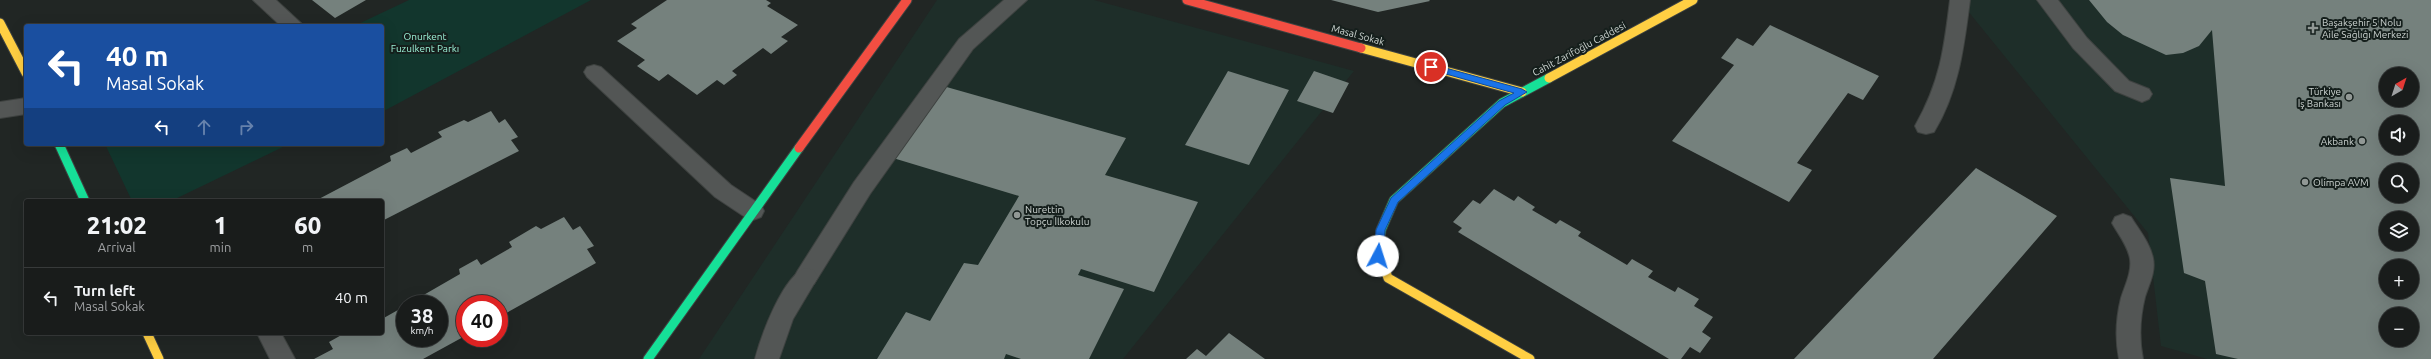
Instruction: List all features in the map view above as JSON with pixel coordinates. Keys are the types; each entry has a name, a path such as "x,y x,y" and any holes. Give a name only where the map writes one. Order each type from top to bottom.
{"street":[{"path":"263,0 292,24"},
{"path":"648,359 753,211 907,0"},
{"path":"767,359 772,336 784,310 862,188 966,44 994,18 1017,0"},
{"name":"Masal Sokak","path":"1187,0 1522,92"},
{"name":"Cahit Zarifoğlu Caddesi","path":"1530,359 1388,278 1378,256 1381,230 1394,200 1502,103 1693,0"},
{"path":"1926,126 1935,114 1943,90 1955,37 1960,0"},
{"path":"2047,0 2080,43 2122,86 2142,94"},
{"path":"0,23 24,70"},
{"path":"594,72 723,191 753,211"},
{"path":"0,110 24,106"},
{"path":"61,146 84,199"},
{"path":"2123,222 2140,253 2142,264 2140,280 2132,302 2128,326 2131,359"},
{"path":"148,335 159,359"},
{"path":"269,335 283,359"}],"shaded area":[{"name":"Nurettin Topçu İlkokulu","path":"937,0 1094,0 1354,71 1123,359 699,359"},
{"name":"Olimpa AVM","path":"1959,0 2431,0 2431,359 2207,359 2161,346 2148,233"}],"green space":[{"name":"Onurkent Fuzulkent Parkı","path":"409,0 591,0 384,111 384,24 358,24"},
{"path":"106,146 285,146 175,199 131,199"}],"building":[{"path":"312,0 366,0 335,18"},
{"path":"667,0 766,0 771,3 767,6 798,25 781,37 788,41 771,54 763,48 732,71 737,75 724,85 717,80 697,95 668,74 659,81 637,66 645,60 617,41 637,28 631,24"},
{"path":"1331,0 1429,0 1430,1 1378,12"},
{"name":"Olimpa AVM","path":"2089,0 2431,0 2431,359 2238,359 2216,354 2205,281 2184,273 2170,178 2225,186 2212,30 2199,46 2183,53 2166,55 2123,35 2107,22"},
{"path":"1770,25 1879,76 1863,100 1848,93 1797,163 1812,170 1789,202 1672,141 1734,65 1721,58 1737,38 1753,46"},
{"path":"1228,71 1289,90 1249,165 1185,145"},
{"path":"1314,71 1349,83 1333,113 1297,101"},
{"path":"943,86 1126,138 1105,175 1198,202 1154,292 1081,269 1078,275 1124,289 1089,359 1021,359 1006,354 1004,359 877,359 906,312 930,321 964,263 978,265 1019,196 893,158"},
{"path":"491,111 499,123 505,119 518,137 511,140 519,151 384,220 384,199 319,199 391,161 390,156 407,148 411,153 442,137 438,132 464,120 468,122"},
{"path":"1976,168 2057,216 1933,359 1794,359"},
{"path":"1494,189 1514,201 1518,196 1535,207 1532,210 1556,224 1560,220 1581,232 1578,236 1627,265 1632,259 1653,271 1648,277 1675,292 1678,287 1699,299 1694,306 1713,317 1702,332 1711,338 1700,353 1690,347 1681,359 1669,359 1458,232 1462,228 1453,222 1473,200 1480,204"},
{"path":"564,217 573,230 580,226 594,246 587,249 596,263 508,312 508,295 456,295 456,341 448,345 448,295 424,295 460,274 459,269 477,259 481,265 512,247 509,242 536,226 541,229"},
{"path":"396,311 396,347 445,347 423,359 314,359 333,349 329,342 341,335 384,335 384,318"},
{"path":"1229,333 1265,359 1186,359 1197,349 1206,356"}],"traffic: fast":[{"path":"1379,251 1381,230 1394,200 1502,103 1549,78"},
{"path":"60,146 84,199"},
{"path":"648,359 799,148"}],"traffic: slow":[{"path":"1549,78 1693,0"},
{"path":"0,23 24,69"},
{"path":"1361,48 1522,92"},
{"path":"1379,251 1379,256 1388,278 1530,359"},
{"path":"148,335 159,359"}],"traffic: jam":[{"path":"799,148 907,0"},
{"path":"1187,0 1361,48"}],"place":[{"name":"Başakşehir 5 Nolu Aile Sağlığı Merkezi","path":"2313,28"},
{"name":"Türkiye İş Bankası","path":"2349,97"},
{"name":"Akbank","path":"2362,141"},
{"name":"Olimpa AVM","path":"2305,182"},
{"name":"Nurettin Topçu İlkokulu","path":"1017,215"}],"route":[{"path":"1378,256 1381,230 1394,200 1502,103 1522,92 1431,67"}]}
